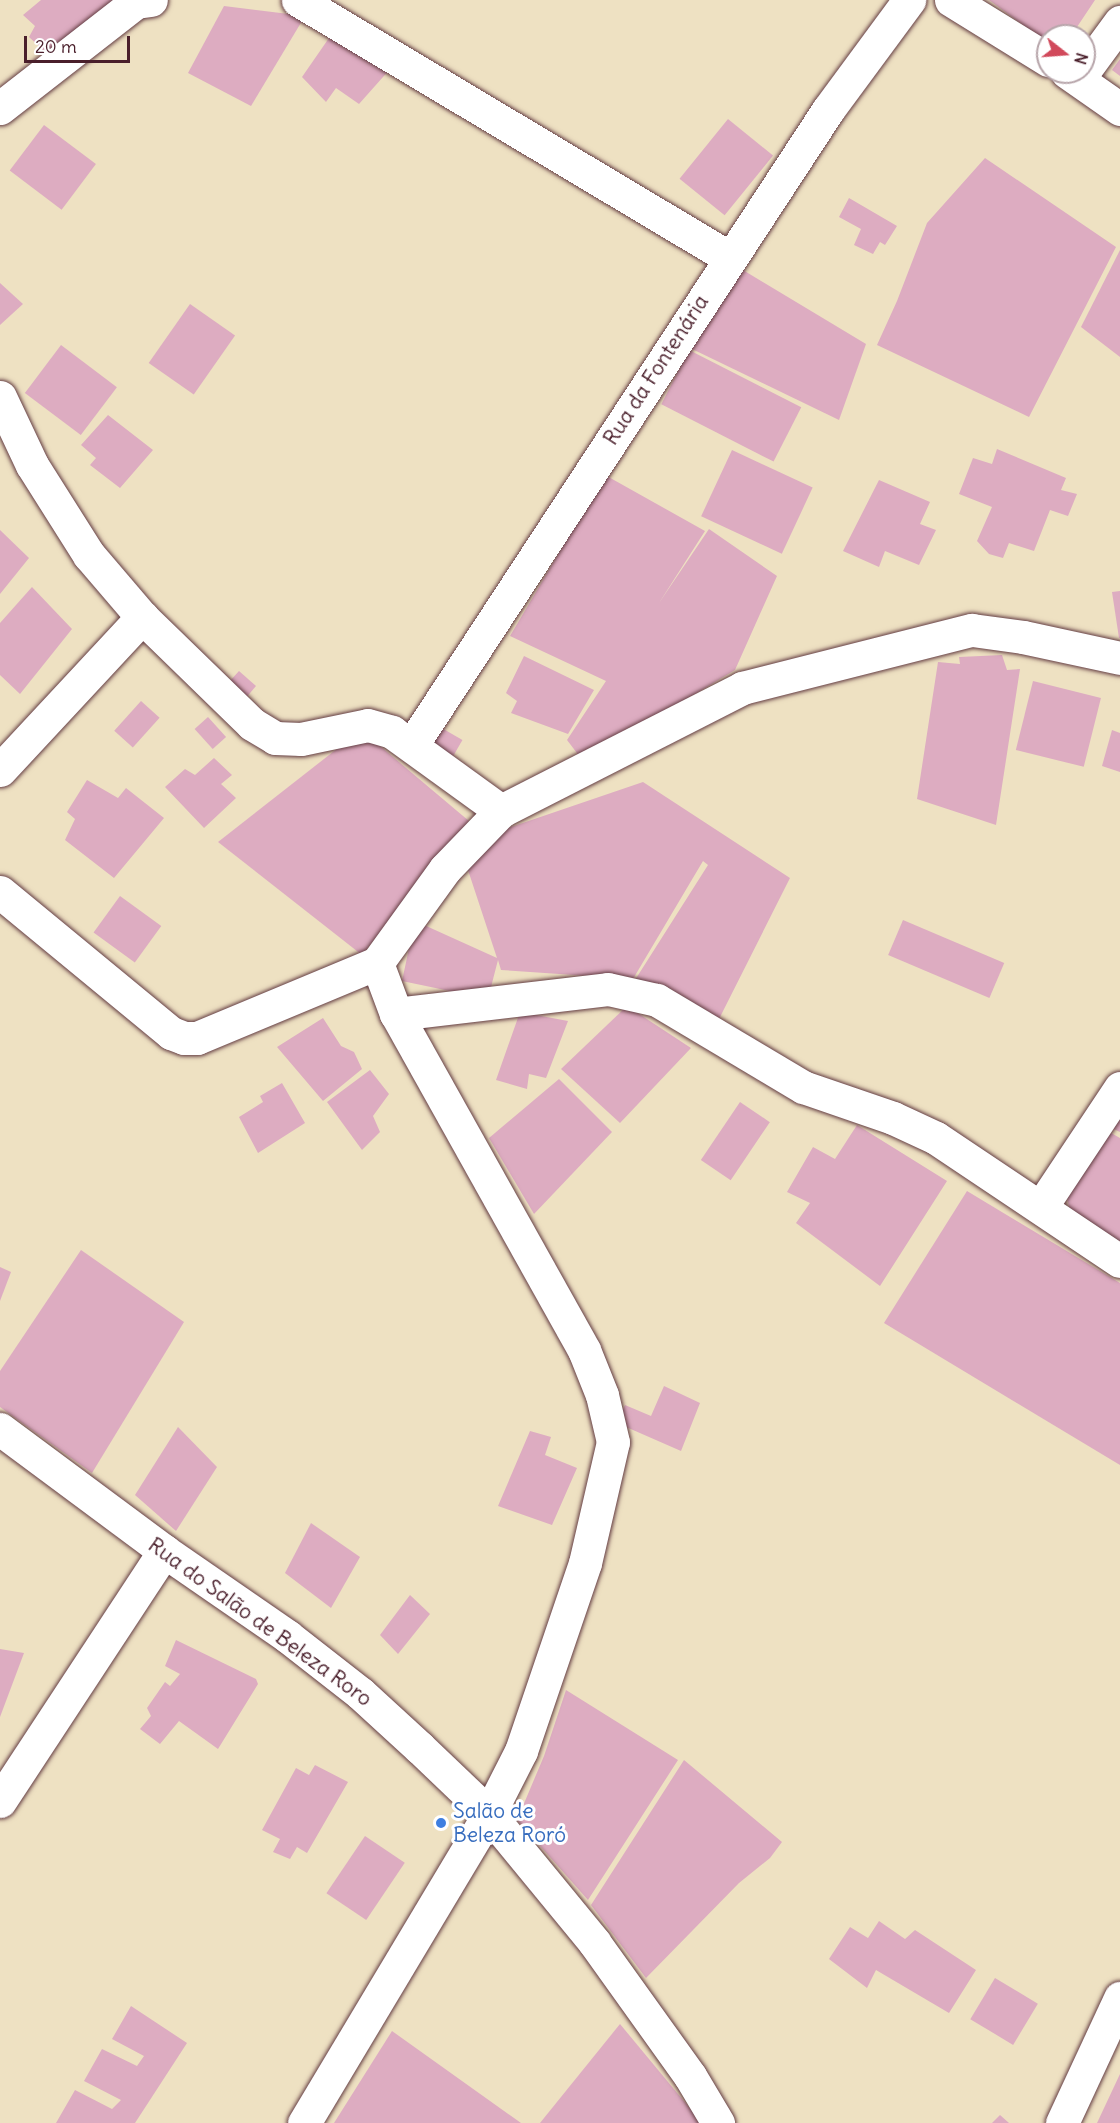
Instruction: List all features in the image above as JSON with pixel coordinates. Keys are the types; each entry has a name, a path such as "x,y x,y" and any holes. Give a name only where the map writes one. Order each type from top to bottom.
{"street":[{"path":"0,108 136,2 151,0"},
{"path":"298,0 730,258"},
{"name":"Rua da Fontenária","path":"412,745 828,110 909,0"},
{"path":"951,0 1036,53"},
{"path":"1096,51 1120,22"},
{"path":"1091,84 1120,109"},
{"path":"0,397 32,465 89,555 142,617 252,724 275,738 301,739 368,725 392,732 501,811"},
{"path":"0,770 142,617"},
{"path":"0,892 171,1032 184,1038 197,1038 377,963 445,869 501,811 742,688 972,630 1023,637 1120,658"},
{"path":"304,2123 489,1814 521,1751 585,1563 614,1442 602,1395 584,1350 396,1014 377,963"},
{"path":"396,1014 608,989 657,1000 803,1087 893,1118 936,1138 1120,1261"},
{"path":"1041,1207 1120,1088"},
{"name":"Rua do Salão de Beleza Roro","path":"0,1429 164,1551 287,1636 360,1693 489,1814 594,1942 690,2076 718,2123"},
{"path":"0,1801 164,1551"},
{"path":"1062,2123 1108,2056 1120,1998"}],"building":[{"path":"41,0 123,0 55,61 29,37 35,26 23,15"},
{"path":"989,0 1095,0 1079,24 1036,24 1036,35"},
{"path":"224,6 305,16 251,106 188,73"},
{"path":"329,38 391,68 359,104 336,88 326,102 302,77"},
{"path":"1120,59 1120,76 1112,70"},
{"path":"728,119 773,156 725,215 680,179"},
{"path":"44,125 96,164 62,210 10,171"},
{"path":"985,158 1116,247 1029,417 877,345 897,301 927,223"},
{"path":"849,198 897,226 885,245 880,242 873,254 854,245 861,229 839,217"},
{"path":"1120,250 1120,357 1081,327"},
{"path":"738,267 866,344 839,420 690,348"},
{"path":"0,283 23,304 0,325"},
{"path":"190,304 235,336 194,395 149,363"},
{"path":"61,345 117,387 81,435 25,393"},
{"path":"689,350 801,407 774,462 661,404"},
{"path":"108,415 153,450 120,488 90,465 96,458 81,445"},
{"path":"997,449 1066,478 1061,490 1077,494 1068,516 1050,510 1034,551 1009,543 1003,558 989,554 977,541 992,507 959,494 973,458 992,464"},
{"path":"732,450 813,488 782,554 701,516"},
{"path":"605,475 705,531 659,603 709,529 777,576 735,670 583,761 567,740 606,681 510,636"},
{"path":"879,480 930,502 920,524 936,530 919,565 885,551 879,567 843,551"},
{"path":"0,530 29,558 0,594"},
{"path":"32,587 72,629 20,694 0,675 0,623"},
{"path":"1120,591 1120,638 1119,638 1112,592"},
{"path":"1002,655 1007,670 1020,669 996,825 917,799 938,662 960,664 959,657"},
{"path":"524,656 594,690 568,734 511,713 517,701 506,693"},
{"path":"239,671 256,686 245,699 229,682"},
{"path":"1033,681 1101,698 1084,767 1016,750"},
{"path":"141,701 160,718 133,747 114,731"},
{"path":"208,717 226,737 213,749 195,729"},
{"path":"433,723 462,740 450,761 421,744"},
{"path":"361,730 469,821 362,955 218,842"},
{"path":"1112,730 1120,733 1120,772 1102,766"},
{"path":"214,758 232,775 221,784 236,798 204,828 165,787 185,769 195,775"},
{"path":"87,780 118,798 126,788 164,818 114,878 65,840 75,819 67,812"},
{"path":"643,782 790,878 717,1023 635,980 708,865 703,861 633,979 501,970 498,960 491,987 469,995 402,981 411,939 424,925 497,958 466,864 490,834"},
{"path":"120,896 161,926 135,962 94,932"},
{"path":"903,920 1004,963 989,998 888,955"},
{"path":"627,1006 691,1048 620,1123 561,1069"},
{"path":"520,1012 568,1021 546,1078 529,1074 527,1089 496,1080"},
{"path":"323,1018 341,1046 354,1052 362,1069 323,1101 277,1047"},
{"path":"370,1070 389,1094 373,1116 380,1132 362,1150 327,1102"},
{"path":"559,1079 612,1132 534,1214 489,1138"},
{"path":"282,1083 305,1123 258,1153 239,1117 263,1102 260,1096"},
{"path":"740,1102 770,1122 731,1180 701,1160"},
{"path":"1120,1104 1120,1132 1107,1126"},
{"path":"857,1125 947,1181 880,1286 796,1223 810,1203 787,1192 813,1147 835,1159"},
{"path":"1104,1129 1120,1138 1120,1242 1071,1215 1066,1194"},
{"path":"967,1191 1120,1283 1120,1465 884,1323"},
{"path":"81,1250 184,1322 92,1473 0,1407 0,1371"},
{"path":"0,1267 11,1272 0,1301"},
{"path":"664,1386 700,1403 681,1451 617,1423 625,1405 651,1416"},
{"path":"178,1427 217,1467 176,1531 135,1495"},
{"path":"530,1431 551,1437 545,1455 577,1468 552,1525 498,1506"},
{"path":"311,1523 360,1557 331,1608 285,1573"},
{"path":"410,1595 430,1614 398,1654 380,1635"},
{"path":"176,1640 256,1679 258,1684 218,1749 179,1721 160,1744 140,1729 151,1716 147,1708 165,1682 170,1686 180,1674 165,1666"},
{"path":"0,1649 24,1653 0,1717"},
{"path":"566,1690 678,1760 588,1900 517,1820 544,1756"},
{"path":"684,1760 782,1842 770,1858 739,1883 646,1978 591,1905"},
{"path":"315,1765 348,1782 307,1853 297,1847 290,1859 273,1852 280,1839 262,1830 296,1768 309,1775"},
{"path":"365,1836 405,1863 366,1920 326,1893"},
{"path":"879,1921 905,1939 915,1930 976,1970 949,2013 876,1970 867,1988 829,1959 850,1927 868,1938"},
{"path":"995,1978 1038,2004 1013,2045 970,2019"},
{"path":"131,2006 187,2043 135,2123 56,2123 75,2090 112,2109 121,2100 84,2081 102,2049 137,2066 144,2056 112,2039"},
{"path":"620,2024 702,2123 540,2123"},
{"path":"392,2031 521,2123 334,2123"},
{"path":"1120,2074 1120,2123 1097,2123"},
{"path":"1000,2115 1009,2123 992,2123"}],"place":[{"name":"Salão de Beleza Roró","path":"441,1823"}]}
